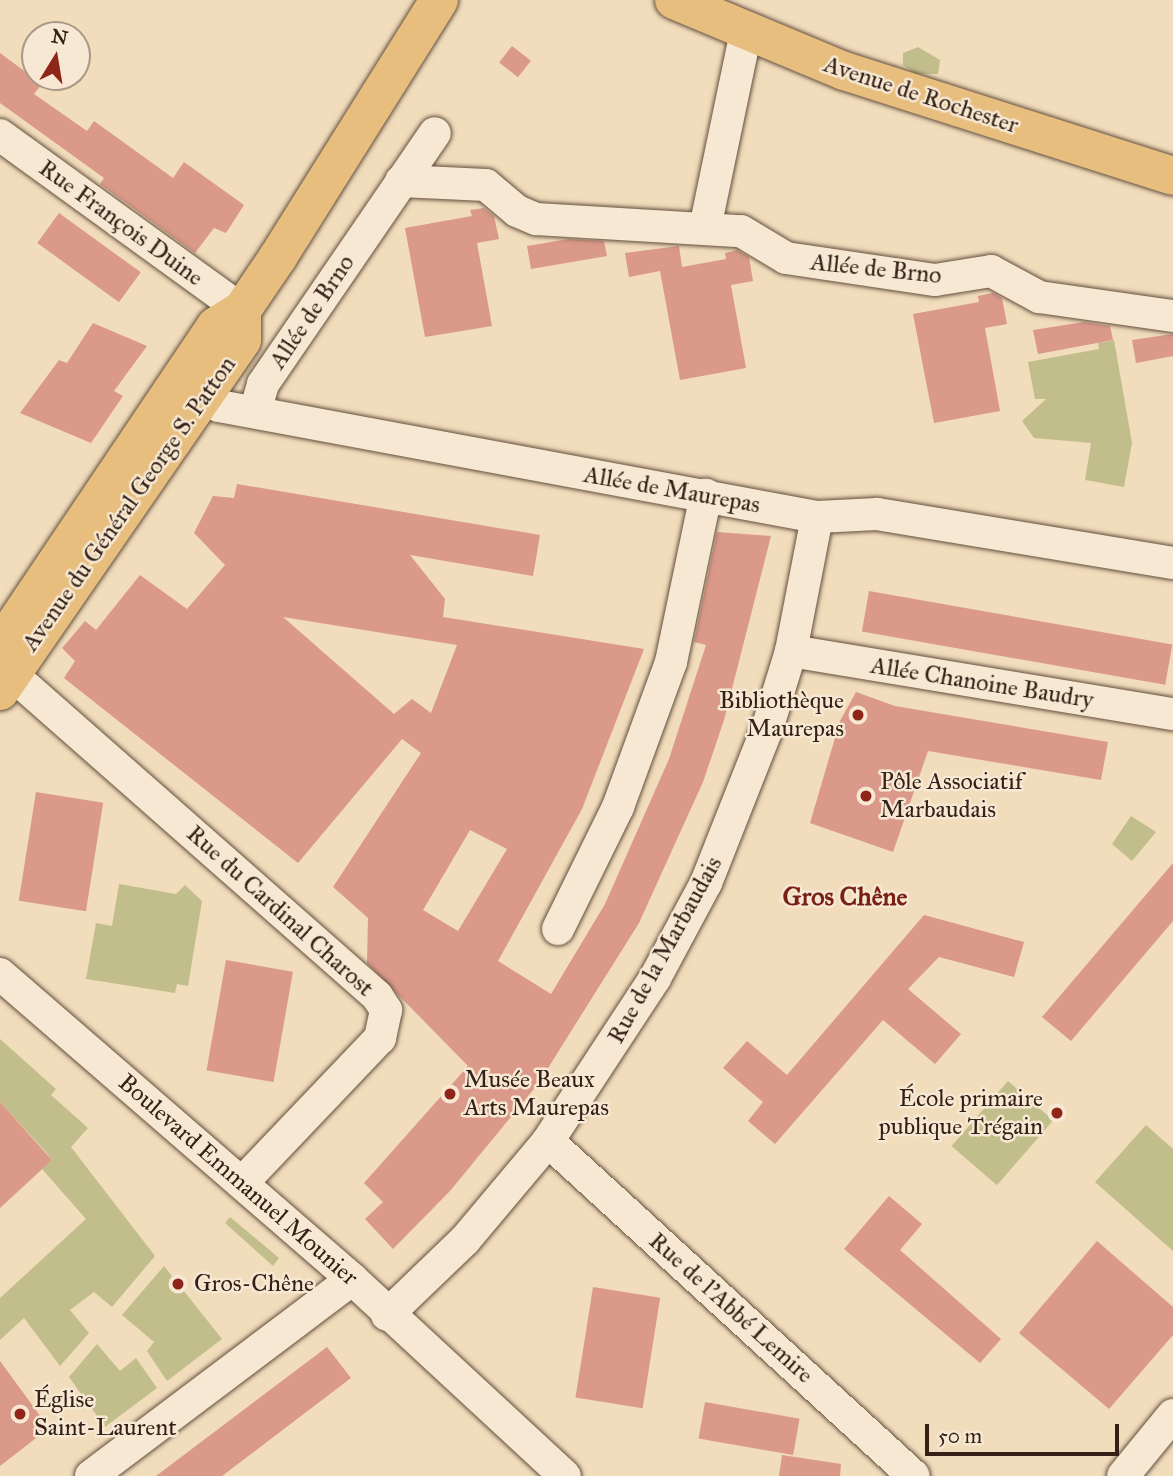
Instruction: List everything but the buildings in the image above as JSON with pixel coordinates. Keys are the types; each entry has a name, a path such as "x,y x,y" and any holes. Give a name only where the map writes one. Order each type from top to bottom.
{"main road":[{"name":"Avenue du Général George S. Patton","path":"3,668 191,391 216,326 242,310 439,0"},
{"name":"Avenue de Rochester","path":"674,0 746,32 922,97 1173,176"}],"street":[{"path":"705,228 746,32"},
{"name":"Allée de Brno","path":"255,412 263,384 435,133"},
{"name":"Rue François Duine","path":"0,135 242,310"},
{"name":"Allée de Brno","path":"401,181 486,186 517,211 536,219 741,231 786,258 935,280 991,271 1039,296 1173,316"},
{"name":"Allée de Maurepas","path":"191,391 255,412 817,517 877,514 1173,563"},
{"path":"558,929 618,807 671,662 706,495"},
{"name":"Rue de la Marbaudais","path":"387,1315 465,1240 548,1141 648,990 706,883 757,756 791,651 817,517"},
{"name":"Allée Chanoine Baudry","path":"791,651 1173,714"},
{"name":"Rue du Cardinal Charost","path":"3,668 377,996 386,1010 380,1038 243,1182"},
{"name":"Boulevard Emmanuel Mounier","path":"0,974 352,1279 556,1473"},
{"name":"Rue de l'Abbé Lemire","path":"548,1141 914,1476"},
{"path":"91,1476 352,1279"},
{"path":"1123,1476 1173,1415"}],"shaded area":[{"path":"918,47 940,60 938,74 916,74 903,65 903,53"},
{"path":"1114,340 1132,443 1124,487 1085,480 1091,443 1034,438 1022,421 1046,399 1035,399 1028,362 1099,349 1098,343"},
{"path":"1131,816 1156,832 1132,861 1112,844"},
{"path":"119,884 176,894 185,885 202,901 188,986 177,984 175,993 86,979 96,923 112,926"},
{"path":"0,1039 56,1089 51,1095 88,1128 71,1147 155,1256 112,1307 94,1292 70,1310 89,1333 60,1366 24,1318 0,1340 0,1298 86,1219 42,1169 52,1160 0,1102"},
{"path":"1008,1081 1053,1120 997,1185 952,1146"},
{"path":"1146,1125 1173,1149 1173,1251 1095,1182"},
{"path":"230,1217 279,1258 273,1266 225,1223"},
{"path":"164,1266 222,1339 167,1381 147,1351 154,1342 122,1315"},
{"path":"97,1344 120,1371 136,1358 157,1388 105,1427 69,1377"}],"place":[{"name":"Bibliothèque Maurepas","path":"858,715"},
{"name":"Pôle Associatif Marbaudais","path":"866,796"},
{"name":"Musée Beaux Arts Maurepas","path":"450,1094"},
{"name":"École primaire publique Trégain","path":"1057,1113"},
{"name":"Gros-Chêne","path":"178,1284"},
{"name":"Église Saint-Laurent","path":"20,1414"}],"district":[{"name":"Gros Chêne","path":"845,897"}]}
